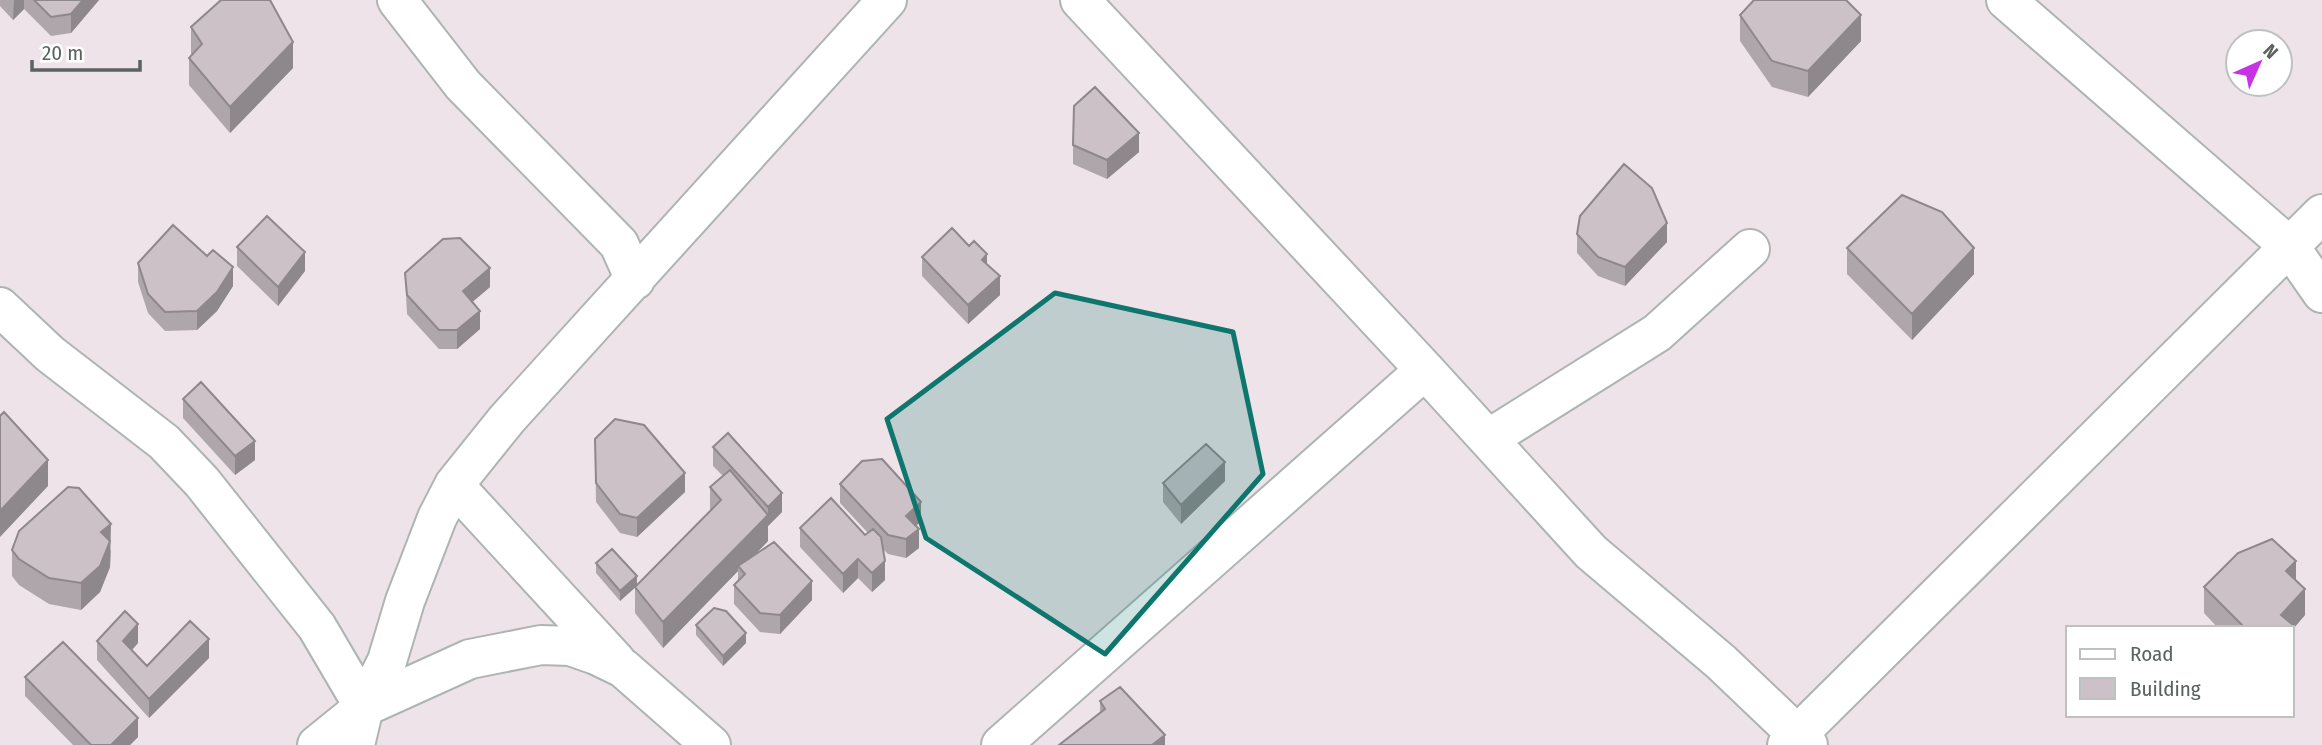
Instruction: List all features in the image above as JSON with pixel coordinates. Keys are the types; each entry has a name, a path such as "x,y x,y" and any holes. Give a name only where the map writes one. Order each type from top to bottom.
{"street":[{"path":"397,0 463,85 619,244 635,280"},
{"path":"355,745 364,707 387,661 425,547 454,485 507,419 887,0"},
{"path":"1080,0 1591,552 1721,662 1797,742 2322,214"},
{"path":"2006,0 2290,247 2322,293"},
{"path":"1488,439 1657,333 1750,249"},
{"path":"0,307 50,354 164,442 202,482 317,627 364,707"},
{"path":"1001,745 1425,370"},
{"path":"454,485 623,668 711,745"},
{"path":"317,745 364,707 470,659 541,645 570,646 623,668"}],"highlighted area":[{"path":"1055,293 1233,332 1263,474 1105,654 926,538 887,419"}],"building":[{"path":"34,0 83,0 71,14 51,17"},
{"path":"221,0 270,0 293,42 230,107 189,58 202,44 191,27"},
{"path":"1754,0 1846,0 1861,15 1808,71 1772,61 1740,15"},
{"path":"1095,87 1139,133 1107,160 1073,145 1074,106"},
{"path":"1624,164 1652,188 1667,223 1625,267 1598,257 1577,234 1580,216"},
{"path":"1902,195 1942,212 1974,248 1912,314 1847,248"},
{"path":"267,216 305,252 278,287 237,247"},
{"path":"173,225 207,256 213,250 233,267 217,292 197,311 165,312 148,294 138,263"},
{"path":"952,228 969,246 974,241 987,254 982,260 1000,276 968,305 922,257"},
{"path":"460,238 490,268 463,291 480,311 457,330 439,330 407,295 405,273 443,239"},
{"path":"201,382 255,441 235,456 183,399"},
{"path":"4,412 48,460 0,511 0,416"},
{"path":"615,419 644,425 685,473 637,518 620,514 596,483 595,439"},
{"path":"728,433 782,493 768,507 713,447"},
{"path":"1206,444 1225,462 1181,505 1163,483"},
{"path":"882,459 921,502 906,516 919,529 906,539 888,535 840,484 862,461"},
{"path":"730,470 768,515 663,622 635,587 721,500 710,487"},
{"path":"68,487 79,488 111,524 101,532 110,541 100,566 81,583 49,578 19,559 12,550 19,531"},
{"path":"831,498 865,535 873,529 881,537 885,561 872,573 858,559 843,574 800,528"},
{"path":"2272,539 2296,561 2286,571 2305,589 2281,615 2292,626 2243,626 2204,587 2238,553"},
{"path":"774,542 812,581 780,615 760,613 734,585 745,574 738,566"},
{"path":"612,549 637,576 620,591 596,563"},
{"path":"714,608 726,611 746,633 723,656 696,625"},
{"path":"125,611 138,624 123,641 147,666 190,621 209,639 149,699 97,641"},
{"path":"63,642 138,718 111,745 91,745 25,677"},
{"path":"1120,687 1165,735 1152,745 1059,745 1105,709 1100,701"}]}
